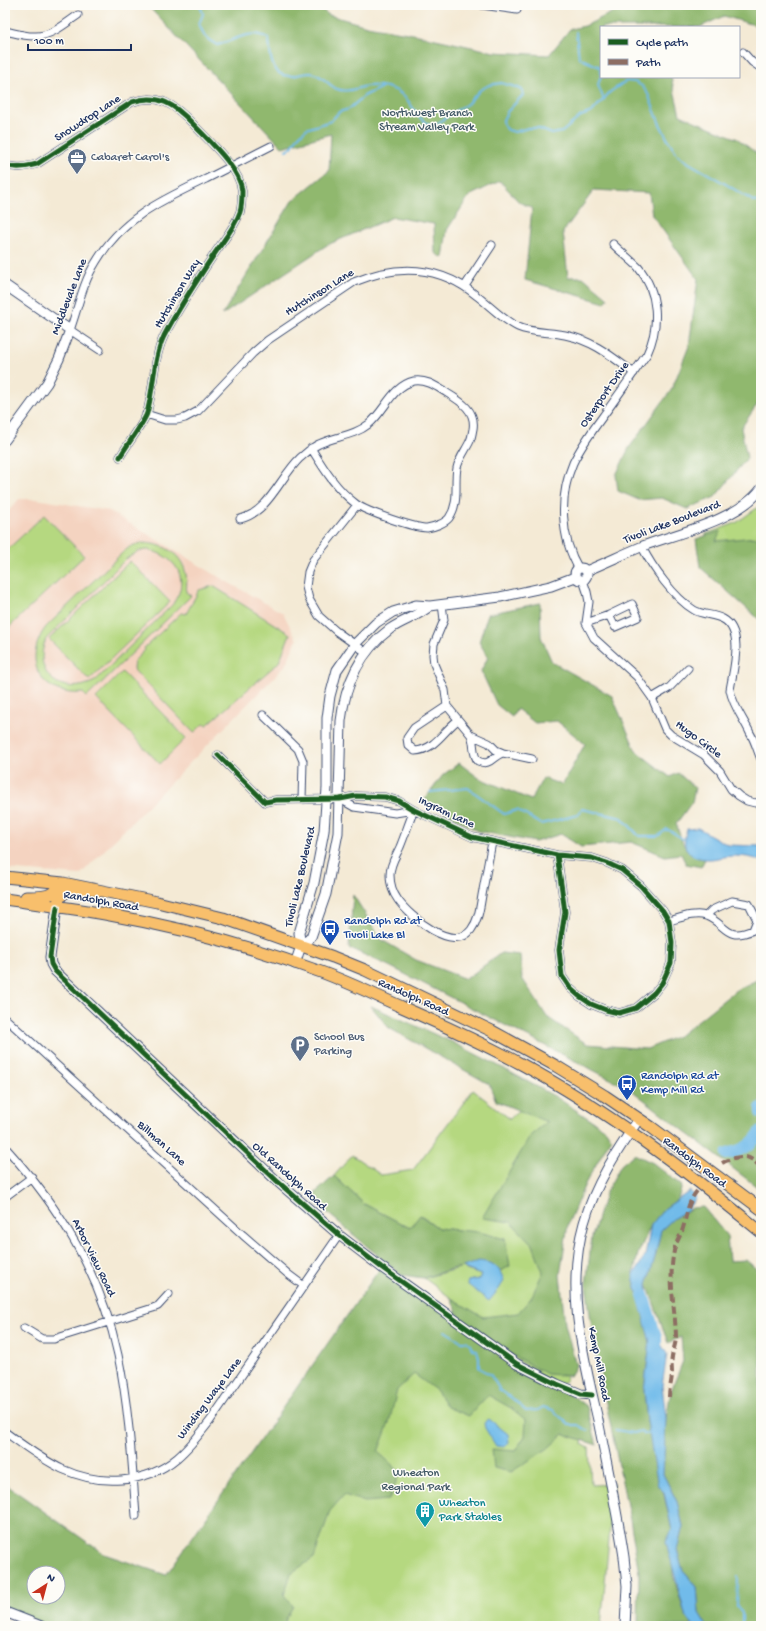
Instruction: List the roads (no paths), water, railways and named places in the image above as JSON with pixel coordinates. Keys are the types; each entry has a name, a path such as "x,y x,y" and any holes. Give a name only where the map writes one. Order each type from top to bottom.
{"main road":[{"name":"Randolph Road","path":"5,877 63,883 156,902 222,918 333,957 371,973 492,1031 556,1066 639,1119 761,1209"},
{"path":"5,898 48,896 56,892 63,883"},
{"path":"56,907 61,895 69,891 119,895"},
{"name":"Randolph Road","path":"5,898 104,914 244,947 341,980 446,1026 510,1058 573,1094 672,1162 761,1232"}],"street":[{"path":"482,5 517,10 517,5"},
{"path":"5,32 36,36 45,35 78,15"},
{"path":"743,52 752,62 761,68"},
{"name":"Snowdrop Lane","path":"5,165 13,168 22,168 37,164 132,102 140,100 156,100 173,105 220,153 231,167"},
{"name":"Middlevale Lane","path":"5,440 47,383 59,359 86,281 106,246 124,227 145,210 164,199 271,146"},
{"name":"Hutchinson Way","path":"120,457 146,414 159,350 164,337 240,213 242,190 240,181 231,167"},
{"name":"Osterport Drive","path":"581,574 566,540 564,498 569,476 582,446 647,354 652,342 656,320 655,303 646,280 638,268 613,244"},
{"path":"465,286 492,245"},
{"name":"Hutchinson Lane","path":"146,414 165,420 176,420 185,418 198,411 253,353 268,340 354,282 370,275 396,270 412,269 447,278 465,286 514,325 524,330 565,335 588,341 634,373"},
{"path":"5,285 100,350"},
{"path":"240,519 249,517 262,506 298,460 311,448 360,431 371,422 396,392 407,384 416,381 428,381 468,408 474,422 472,439 457,468 456,501 454,508 448,519 435,526 426,528 377,515 356,504 332,481 311,448"},
{"name":"Tivoli Lake Boulevard","path":"295,964 301,946 299,933 319,862 324,831 327,718 330,696 337,670 355,644 376,623 393,612 416,605 430,606 500,597 551,586 642,547 732,513 761,489"},
{"path":"356,504 313,560 308,572 306,587 309,599 319,616 336,631 367,653"},
{"path":"642,547 654,569 683,602 695,611 723,619 732,628 737,645 730,690 731,697 751,734 761,759"},
{"path":"581,574 587,592 588,602 586,623 610,615"},
{"path":"442,604 444,620 434,644 433,655 434,664 445,690 447,706 471,735 474,743 474,755 478,761 487,763 491,762 499,754 503,753"},
{"name":"Tivoli Lake Boulevard","path":"301,946 311,937 326,894 338,833 341,721 343,703 349,683 358,664 390,629 425,611 430,606"},
{"name":"Hugo Circle","path":"586,623 594,638 637,677 652,698 664,729 671,735 704,755 720,771 731,789 739,796 747,801 755,803 761,802"},
{"path":"652,698 669,688 688,668"},
{"path":"447,706 414,728 407,738 408,745 415,751 422,750 434,743 458,720"},
{"path":"263,715 298,749 302,760 302,800"},
{"path":"471,735 489,743 496,750 503,753 532,759"},
{"name":"Ingram Lane","path":"218,755 265,802 276,800 340,799 356,796 385,797 399,801 414,810 472,837 557,855 592,858 607,863 622,870 641,886 663,911 669,921"},
{"name":"Ingram Lane","path":"340,799 354,807 395,813 414,810"},
{"path":"414,810 400,848 393,859 390,874 392,888 398,901 410,914 438,933 452,937 461,937 469,932 475,923 481,904 492,842"},
{"path":"557,855 565,912 560,950 562,976 570,988 591,1004 619,1013 636,1008 654,994 671,964 672,943 669,921 687,916 706,916 729,932 742,935 753,930 757,920 749,904 732,901 712,910 706,916"},
{"name":"Old Randolph Road","path":"56,907 50,956 51,964 60,976 272,1176 339,1235 381,1268 517,1364 538,1376 563,1387 581,1394 592,1395"},
{"name":"Billman Lane","path":"5,1018 249,1240 304,1286"},
{"name":"Kemp Mill Road","path":"625,1626 627,1586 624,1557 577,1316 576,1274 578,1249 584,1222 595,1191 609,1164 639,1119"},
{"name":"Arbor View Road","path":"5,1147 32,1177 68,1229 77,1244 96,1285 110,1322 126,1395 136,1516"},
{"path":"5,1197 32,1177"},
{"name":"Winding Waye Lane","path":"5,1432 62,1469 89,1478 114,1481 140,1478 163,1467 176,1459 192,1444 210,1421 339,1235"},
{"path":"24,1328 42,1339 54,1339 158,1306 169,1294"},
{"path":"5,1612 41,1626"}],"water":[{"path":"698,828 728,845 761,846 761,861 740,856 708,859 693,856 689,853 685,845 685,835 687,829"},
{"path":"690,1191 696,1198 686,1211 674,1218 661,1230 647,1284 649,1325 667,1354 662,1386 666,1418 663,1474 677,1502 683,1526 677,1550 683,1571 697,1587 699,1613 707,1626 693,1626 685,1614 666,1542 672,1530 664,1492 658,1486 647,1421 644,1390 650,1342 633,1276 645,1256 651,1225 664,1209"},
{"path":"479,1261 495,1266 500,1272 504,1281 489,1301 467,1284 468,1281 479,1279 481,1275 463,1267"},
{"path":"489,1419 508,1434 509,1442 505,1447 496,1446 485,1428 484,1423"}],"waterway":[{"path":"200,5 203,14 199,24 204,35 217,45 243,36 256,34 263,36 269,39 272,63 278,73 290,76 308,73 315,74 322,77 337,89 341,90 356,89 367,86 383,86 390,88 397,91 407,99 422,120 434,126 467,104 480,90 489,85 501,83 522,90 523,95 507,112 503,120 504,126 508,130 515,132 528,128 537,128 552,134 562,132 581,116 592,112 610,92 626,81 635,82 642,86 648,94 659,122 678,155 753,201 761,203"},
{"path":"576,32 579,58 600,67"},
{"path":"600,78 598,85 604,100"},
{"path":"286,150 292,147 297,138 306,129 331,121 339,112 349,109 364,96 382,87"},
{"path":"430,792 468,788 504,814 517,810 541,824 578,815 582,809 622,818 639,836 658,836 667,829 683,839"},
{"path":"761,1108 761,1113"},
{"path":"727,1154 747,1147 761,1131"},
{"path":"643,1295 656,1337 656,1353"},
{"path":"445,1331 461,1341 466,1341 472,1349 477,1350 479,1367 486,1373 490,1374 500,1390 526,1411 538,1410 543,1407 553,1410 569,1425 578,1425 588,1431"},
{"path":"616,1430 634,1433 641,1431 645,1434 650,1433"},
{"path":"738,1577 737,1607 742,1613 742,1626"}],"place":[{"name":"Cabaret Carol's","path":"77,175"},
{"name":"Randolph Rd at Tivoli Lake Bl","path":"330,946"},
{"name":"School Bus Parking","path":"300,1062"},
{"name":"Randolph Rd at Kemp Mill Rd","path":"627,1101"},
{"name":"Wheaton Park Stables","path":"425,1528"}],"park label":[{"name":"Northwest Branch Stream Valley Park","path":"427,121"},
{"name":"Wheaton Regional Park","path":"416,1481"}]}
